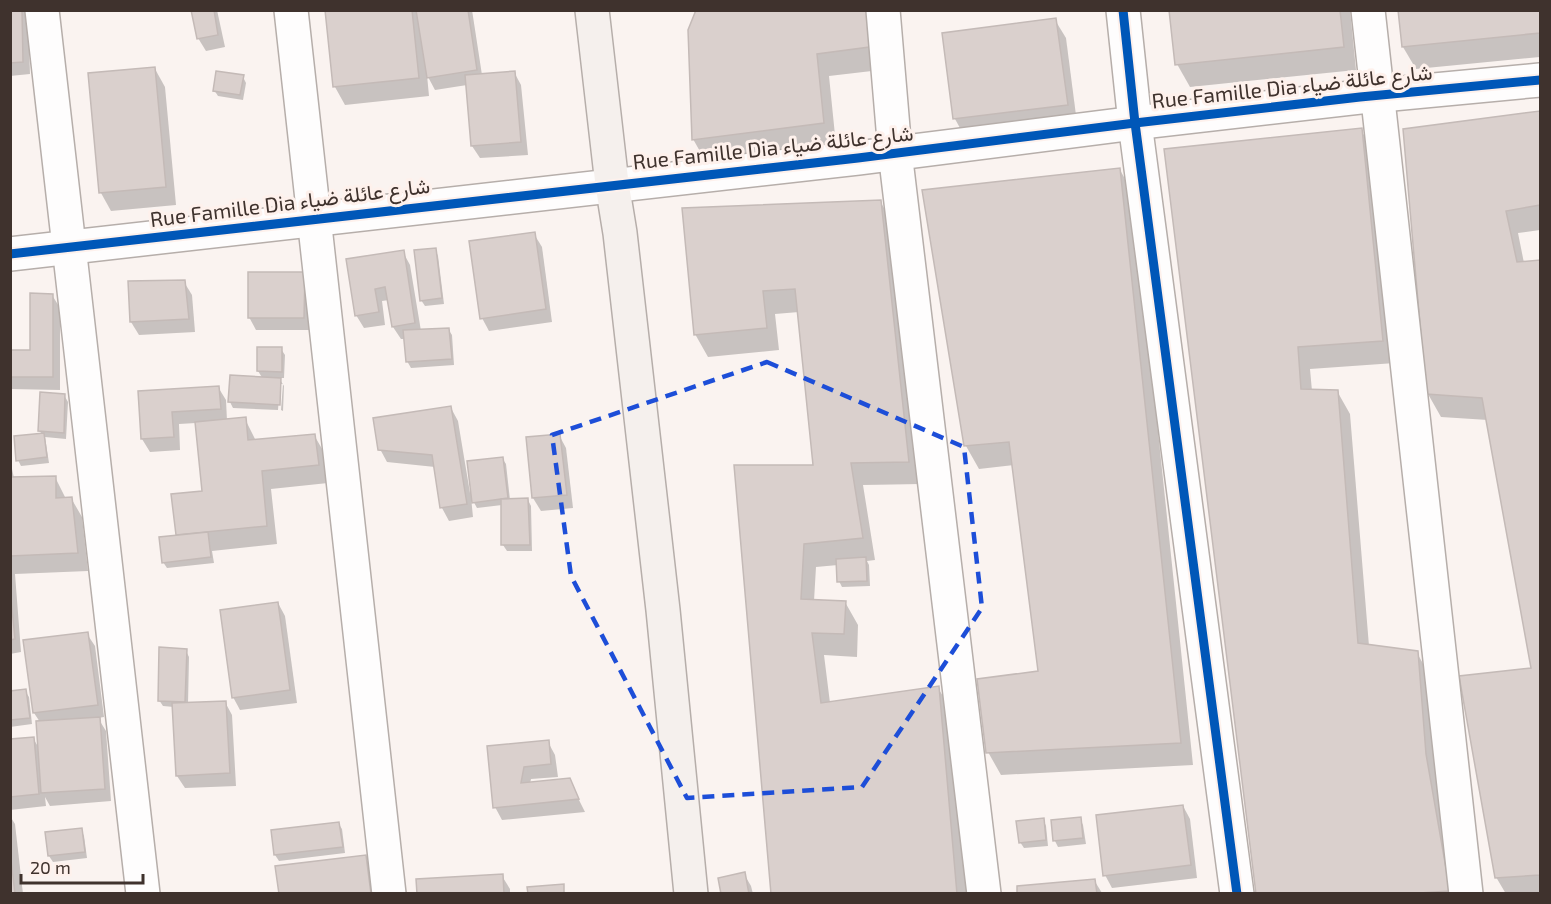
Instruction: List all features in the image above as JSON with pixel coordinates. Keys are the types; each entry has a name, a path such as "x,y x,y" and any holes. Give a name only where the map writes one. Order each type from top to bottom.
{"street":[{"path":"42,10 143,894"},
{"path":"291,10 389,894"},
{"path":"592,10 659,574 691,894"},
{"path":"883,10 895,152 984,894"},
{"path":"1123,10 1135,123 1237,894"},
{"path":"1368,10 1466,894"},
{"name":"Rue Famille Dia شارع عائلة ضياء","path":"10,254 1135,123 1540,80"}],"highlighted area":[{"path":"767,362 964,447 982,608 862,787 687,798 571,576 552,435"}],"building":[{"path":"10,10 22,10 23,62 10,63"},
{"path":"191,10 214,10 218,35 197,39"},
{"path":"325,10 412,10 419,78 333,87"},
{"path":"416,10 468,10 477,70 427,78"},
{"path":"696,10 873,10 877,46 817,54 824,123 692,140 688,30"},
{"path":"1169,10 1340,10 1344,47 1175,65"},
{"path":"1398,10 1540,10 1540,33 1402,47"},
{"path":"1056,18 1068,105 953,119 942,33"},
{"path":"155,67 166,187 99,193 88,73"},
{"path":"216,71 244,75 240,95 213,91"},
{"path":"515,71 521,142 471,146 465,75"},
{"path":"1540,111 1540,205 1506,211 1517,262 1540,260 1540,875 1495,878 1459,676 1531,668 1482,398 1426,394 1403,129"},
{"path":"1362,128 1383,341 1298,347 1301,389 1338,390 1358,643 1418,651 1426,754 1450,891 1404,894 1256,894 1164,149"},
{"path":"1120,168 1181,743 986,753 977,679 1038,671 1009,442 964,446 922,190"},
{"path":"881,200 909,462 851,463 863,538 804,544 801,599 846,601 844,634 812,633 821,703 939,686 957,894 771,894 734,465 813,465 795,289 763,291 767,328 694,335 682,208"},
{"path":"535,232 546,309 480,319 469,241"},
{"path":"436,248 442,298 420,301 414,250"},
{"path":"404,250 415,323 392,327 385,287 375,289 379,312 355,316 346,259"},
{"path":"248,272 305,272 304,318 248,318"},
{"path":"185,280 189,319 130,322 128,281"},
{"path":"30,293 53,294 53,377 10,377 10,350 30,350"},
{"path":"449,328 452,359 406,362 403,330"},
{"path":"257,347 282,347 282,372 257,371"},
{"path":"230,375 281,378 280,405 228,402"},
{"path":"219,386 221,409 172,412 174,437 141,439 138,391"},
{"path":"40,392 65,394 64,433 38,431"},
{"path":"451,406 467,504 440,508 432,455 378,450 373,418"},
{"path":"246,417 248,440 315,434 319,465 262,471 267,526 176,535 171,494 202,491 195,422"},
{"path":"44,433 47,457 16,461 14,436"},
{"path":"560,434 567,495 532,498 526,437"},
{"path":"503,457 508,498 472,503 467,461"},
{"path":"56,476 56,498 72,497 78,553 10,556 10,477"},
{"path":"528,498 530,545 501,545 501,499"},
{"path":"208,532 211,557 162,563 159,537"},
{"path":"866,557 867,581 837,582 836,559"},
{"path":"10,589 15,639 10,640"},
{"path":"278,602 290,690 232,698 220,610"},
{"path":"88,632 98,705 33,713 23,640"},
{"path":"159,647 187,649 185,702 158,701"},
{"path":"26,689 30,718 10,720 10,691"},
{"path":"226,701 230,773 176,776 172,703"},
{"path":"100,717 105,789 41,793 36,721"},
{"path":"34,737 39,794 10,797 10,739"},
{"path":"549,740 551,764 524,767 521,783 570,778 579,799 493,808 487,746"},
{"path":"1183,805 1191,865 1103,876 1096,815"},
{"path":"1081,817 1083,838 1053,841 1051,820"},
{"path":"1044,818 1046,840 1019,843 1016,821"},
{"path":"339,822 343,847 274,855 271,830"},
{"path":"82,828 85,852 48,856 45,832"},
{"path":"10,851 15,894 10,894"},
{"path":"366,855 371,894 279,894 275,866"},
{"path":"745,872 749,894 721,894 718,878"},
{"path":"503,874 504,894 417,894 416,879"},
{"path":"1095,879 1097,894 1017,894 1017,886"},
{"path":"564,884 564,894 528,894 527,887"}],"cycle path":[{"path":"1123,10 1135,123 1237,894"},
{"path":"10,254 858,158 1360,97 1540,80"}]}
